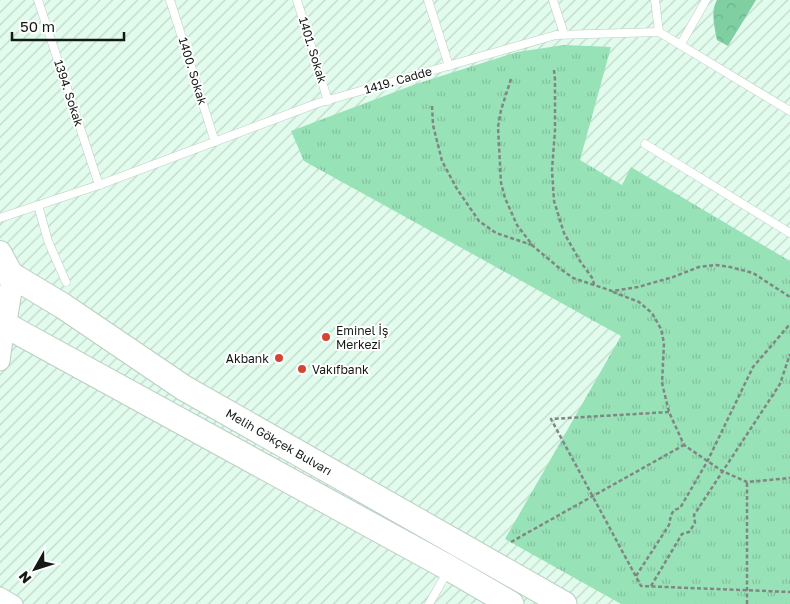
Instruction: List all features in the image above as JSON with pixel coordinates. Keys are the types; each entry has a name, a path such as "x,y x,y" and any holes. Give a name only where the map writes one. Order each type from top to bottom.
{"main road":[{"path":"0,252 7,273 3,323 511,604"},
{"name":"Melih Gökçek Bulvarı","path":"7,273 63,306 184,388 564,604"}],"street":[{"path":"0,361 3,323"},
{"path":"0,595 15,604"}],"lane":[{"name":"1394. Sokak","path":"38,0 99,185"},
{"name":"1400. Sokak","path":"170,0 215,142"},
{"name":"1401. Sokak","path":"297,0 328,101"},
{"path":"428,0 449,66"},
{"path":"553,0 564,34"},
{"path":"655,0 659,32"},
{"path":"681,44 706,0"},
{"name":"1419. Cadde","path":"0,218 99,185 328,101 556,34 659,32 790,111"},
{"path":"645,144 790,233"},
{"path":"38,206 48,241 66,282"},
{"path":"429,604 449,568"}],"path":[{"path":"554,70 552,170 554,201 564,233 594,286"},
{"path":"511,79 500,110 498,127 501,183 505,198 517,225 533,246 573,278 639,302 652,313 662,328 664,343 662,382 669,412 684,445 722,472 747,482 790,478"},
{"path":"432,106 433,125 442,161 457,189 479,221 496,233 533,246"},
{"path":"612,291 673,277 699,267 716,265 753,274 790,297"},
{"path":"636,576 669,525 670,515 674,510 680,508 707,462 754,367 790,324"},
{"path":"652,586 682,534 689,532 695,523 694,516 780,384 790,354"},
{"path":"669,412 551,420 641,586 790,592"},
{"path":"511,542 684,445"},
{"path":"747,482 747,604"}],"shaded area":[{"path":"0,0 790,0 790,604 0,604"}],"green space":[{"path":"717,0 756,0 728,46 717,40 713,14"},
{"path":"564,45 611,47 580,160 622,185 631,167 790,261 790,604 621,604 505,539 621,336 304,161 291,131 416,84 517,52"}],"place":[{"name":"Eminel İş Merkezi","path":"326,337"},
{"name":"Akbank","path":"279,358"},
{"name":"Vakıfbank","path":"302,369"}]}
